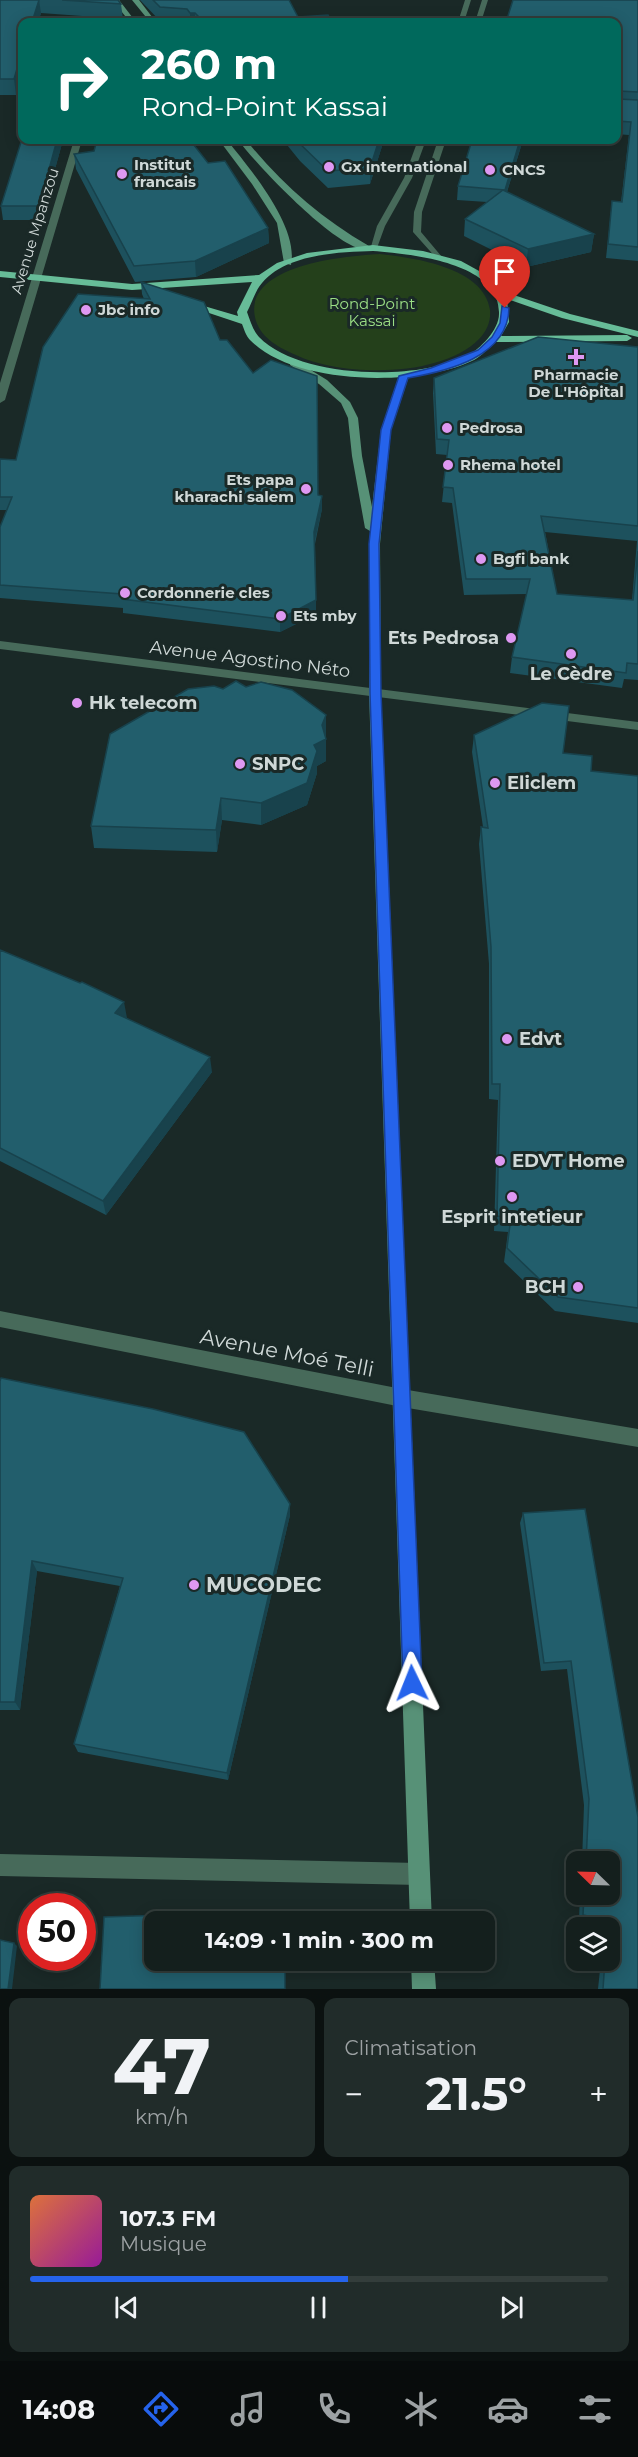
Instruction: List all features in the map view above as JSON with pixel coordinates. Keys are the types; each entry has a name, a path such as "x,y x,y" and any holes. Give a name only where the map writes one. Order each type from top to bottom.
{"highway":[{"path":"369,249 406,251 438,257 463,266 484,278 498,292 505,308 504,323 496,339 481,352 459,363 404,376 365,377 327,373 293,363 269,351 252,337 243,321 242,306 248,291 261,278 288,263 324,253 369,249"},
{"path":"0,274 132,287 261,278"},
{"path":"132,287 165,297"},
{"path":"498,292 566,316 638,336"},
{"path":"176,301 243,321"},
{"path":"496,339 638,336"}],"main road":[{"path":"115,0 128,18"},
{"path":"135,0 150,18"},
{"path":"226,144 256,183 281,223 288,263"},
{"path":"245,144 270,176 307,211 333,231 369,249"},
{"path":"293,363 323,382 345,402 353,418 357,456 374,544"},
{"path":"404,376 386,430 374,544 375,693 421,1911"},
{"path":"423,1971 424,1989"}],"street":[{"path":"462,18 468,0"},
{"path":"479,18 485,0"},
{"name":"Avenue Mpanzou","path":"0,400 77,144"},
{"path":"369,249 408,178 421,144"},
{"path":"438,257 417,232 418,212 441,144"},
{"name":"Avenue Agostino Néto","path":"0,645 638,726"},
{"name":"Avenue Moé Telli","path":"0,1319 402,1398 638,1438"},
{"path":"0,1865 419,1874"}],"green space":[{"name":"Rond-Point Kassai","path":"380,254 411,258 445,267 462,274 475,284 485,295 490,310 489,322 482,336 462,352 441,361 417,367 364,370 316,362 296,355 272,342 259,327 256,321 255,302 263,287 279,276 298,267 321,261"}],"building":[{"path":"0,0 39,0 33,18 18,18 18,66 14,79 0,79"},
{"path":"62,0 118,0 121,4"},
{"path":"153,0 289,0 298,17 328,15 330,18 200,18 187,9 160,7"},
{"path":"513,0 638,0 638,92 621,91 621,18 507,18"},
{"path":"621,99 638,100 638,247 608,244 612,201 622,202 631,122 621,121"},
{"path":"20,144 56,144 39,206 1,206"},
{"path":"96,144 193,144 208,163 225,161 268,228 195,261 134,266 74,154 94,151"},
{"path":"300,144 378,144 370,168 328,171"},
{"name":"CNCS","path":"471,144 519,144 505,190 458,186"},
{"path":"503,190 594,234 528,249 465,219"},
{"path":"141,282 204,302 220,340 227,340 253,373 271,360 317,376 318,495 322,496 314,532 316,600 280,619 122,599 122,594 0,585 0,527 12,497 0,497 0,459 16,460 43,347 78,294 150,299"},
{"path":"538,337 638,347 638,526 541,516 557,594 633,600 638,551 638,664 627,663 626,673 512,657 530,579 466,579 453,488 443,487 449,440 437,439 434,378"},
{"path":"236,681 246,687 261,682 292,690 326,715 322,725 326,739 314,745 317,751 307,783 261,803 221,798 216,830 91,826 110,734 188,689 214,686 223,689"},
{"path":"542,703 569,706 563,753 592,756 591,771 638,776 638,1308 558,1297 507,1248 511,1217 497,1216 500,1084 492,1084 491,947 481,827 488,828 474,735"},
{"path":"0,950 82,982 124,1002 115,1013 210,1057 103,1201 0,1148"},
{"name":"MUCODEC","path":"1,1378 153,1409 244,1432 290,1504 227,1773 74,1744 123,1578 32,1561 15,1702 0,1702"},
{"path":"585,1509 638,1817 638,1989 603,1989 604,1971 620,1971 620,1917 583,1915 583,1905 620,1905 620,1851 587,1851 589,1799 571,1661 544,1663 523,1513"},
{"path":"144,1916 144,1971 285,1971 285,1989 100,1989 104,1917"},
{"path":"0,1940 14,1943 8,1989 0,1989"}],"place":[{"name":"Gx international","path":"329,167"},
{"name":"CNCS","path":"490,170"},
{"name":"Institut francais","path":"122,174"},
{"name":"Jbc info","path":"86,310"},
{"name":"Pharmacie De L'Hôpital","path":"576,357"},
{"name":"Pedrosa","path":"447,428"},
{"name":"Rhema hotel","path":"448,465"},
{"name":"Ets papa kharachi salem","path":"306,489"},
{"name":"Bgfi bank","path":"481,559"},
{"name":"Cordonnerie cles","path":"125,593"},
{"name":"Ets mby","path":"281,616"},
{"name":"Ets Pedrosa","path":"511,638"},
{"name":"Le Cèdre","path":"571,654"},
{"name":"Hk telecom","path":"77,703"},
{"name":"SNPC","path":"240,764"},
{"name":"Eliclem","path":"495,783"},
{"name":"Edvt","path":"507,1039"},
{"name":"EDVT Home","path":"500,1161"},
{"name":"Esprit intetieur","path":"512,1197"},
{"name":"BCH","path":"578,1287"},
{"name":"MUCODEC","path":"194,1585"}],"route":[{"path":"412,1683 375,693 374,544 386,430 398,401 404,376 433,371 459,363 481,352 496,339 504,323 505,308"}]}
